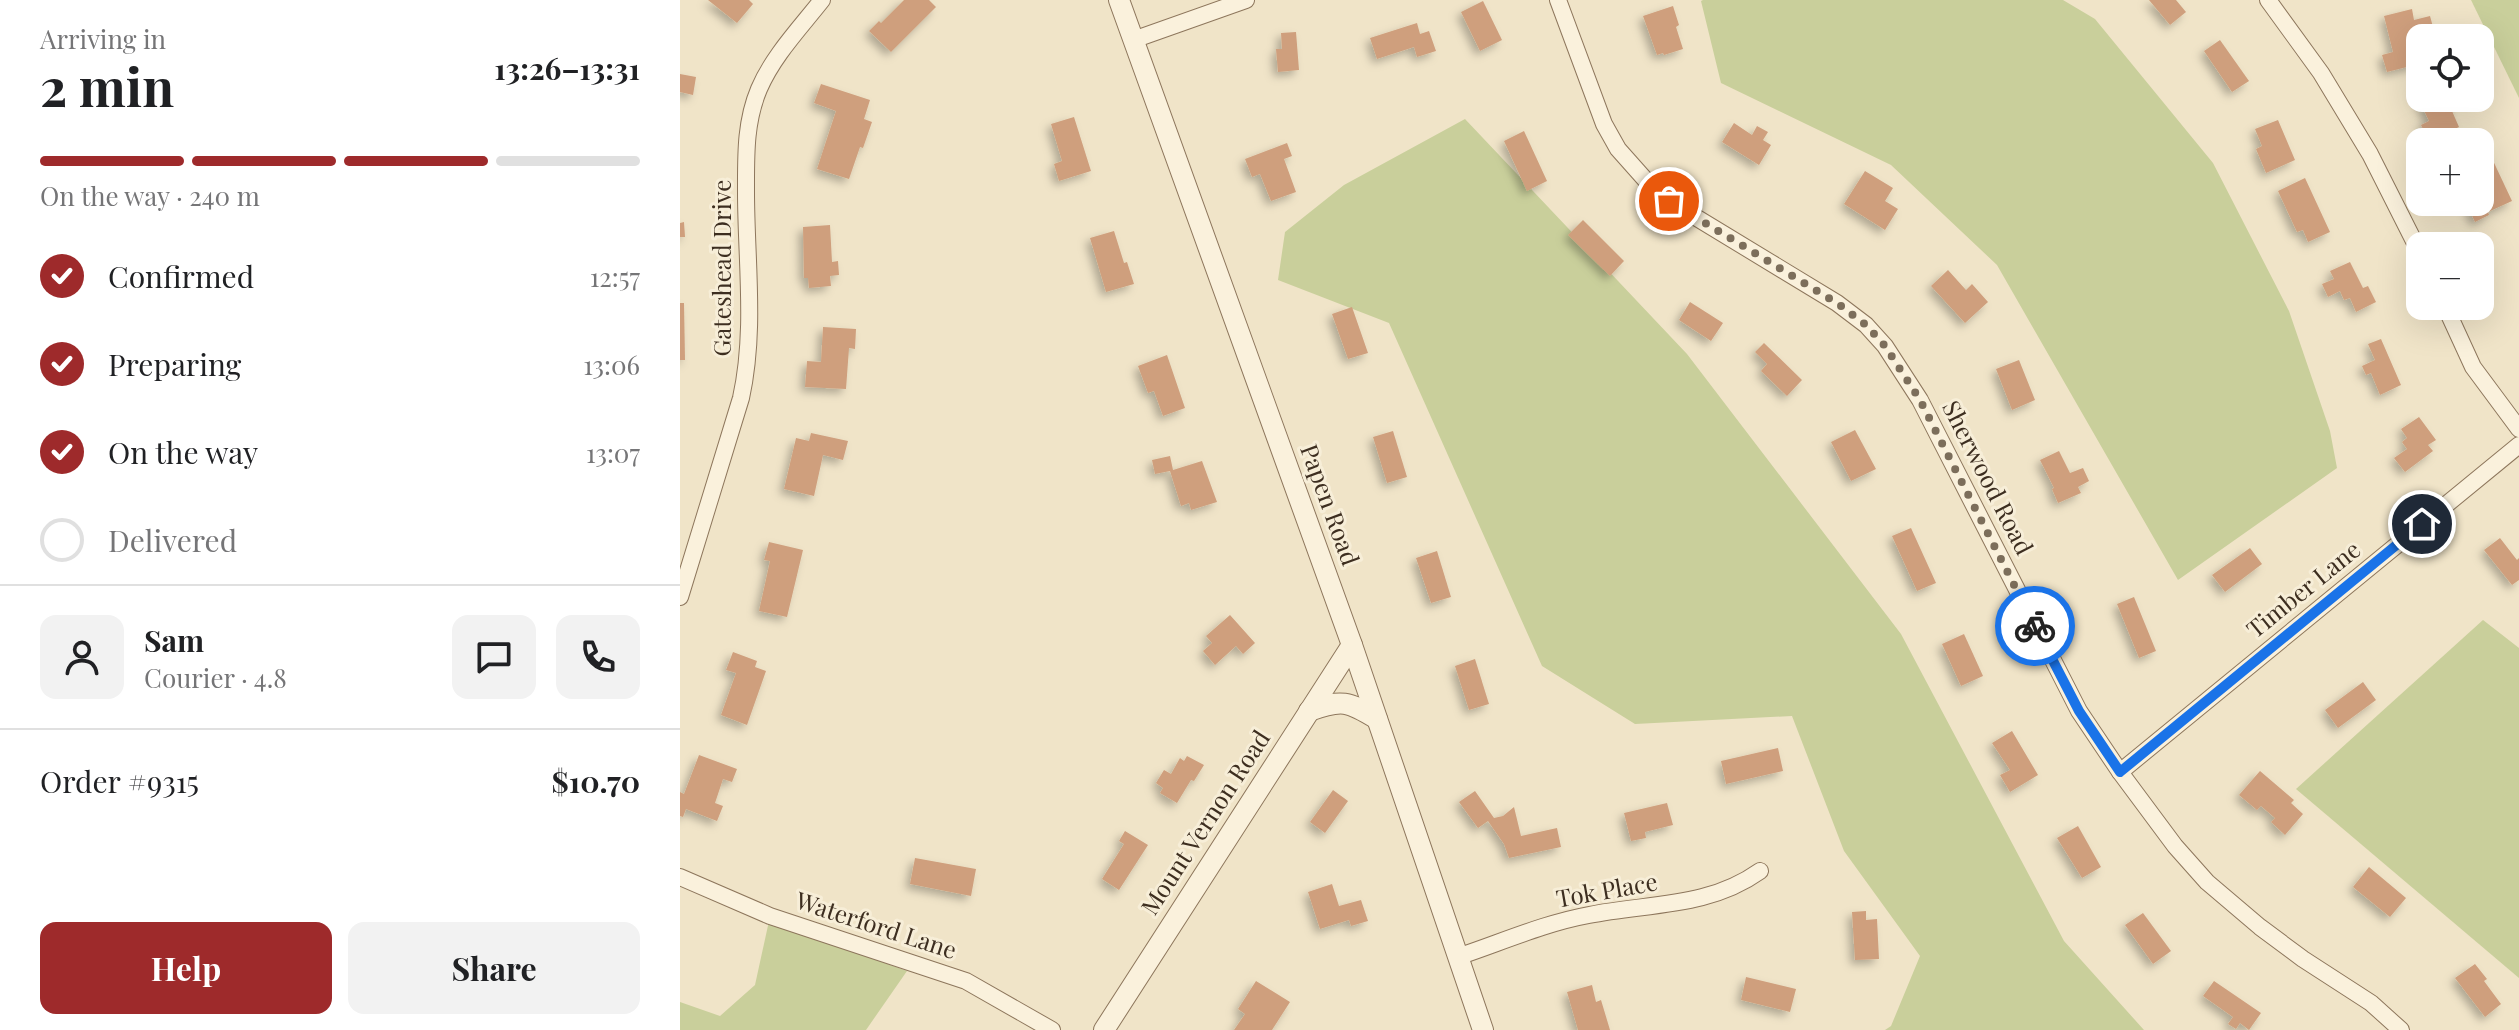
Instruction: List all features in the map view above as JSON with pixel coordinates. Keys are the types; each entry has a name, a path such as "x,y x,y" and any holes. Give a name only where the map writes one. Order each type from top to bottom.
{"street":[{"name":"Gateshead Drive","path":"680,597 747,370 750,341 746,143 750,115 759,88 775,59 822,0"},
{"name":"Papen Road","path":"1119,0 1352,645 1483,1030"},
{"path":"1133,40 1246,0"},
{"name":"Sherwood Road","path":"1558,0 1604,124 1618,149 1650,185 1669,201 1837,303 1866,325 1885,346 1920,400 2079,711 2175,846 2207,882 2260,927 2371,1003 2401,1030"},
{"path":"2268,0 2321,73 2370,154 2409,232"},
{"path":"2451,320 2473,367 2519,429"},
{"name":"Timber Lane","path":"2120,772 2519,445"},
{"name":"Mount Vernon Road","path":"1104,1030 1352,645"},
{"path":"1309,711 1329,704 1352,703 1377,719"},
{"name":"Tok Place","path":"1460,956 1563,921 1712,896 1741,885 1760,871"},
{"name":"Waterford Lane","path":"680,877 770,916 966,981 1052,1030"}],"green space":[{"path":"1703,0 2063,0 2095,19 2213,163 2289,311 2330,431 2337,468 2178,580 1997,265 1891,165 1721,83"},
{"path":"2471,0 2519,0 2519,98 2494,47 2494,24 2483,24"},
{"path":"1465,119 1687,354 1901,634 2064,941 2144,1030 1885,1030 1891,1026 1920,956 1844,851 1792,716 1635,724 1542,666 1389,323 1278,280 1285,232 1344,185"},
{"path":"2483,620 2519,648 2519,978 2296,789"},
{"path":"769,921 907,971 866,1030 680,1030 680,1002 720,1016 755,985"}],"building":[{"path":"708,0 749,0 753,4 737,23"},
{"path":"904,0 929,0 936,7 891,52 869,31"},
{"path":"2149,0 2176,0 2186,12 2170,25"},
{"path":"1483,1 1502,40 1480,51 1461,12"},
{"path":"1673,6 1683,49 1657,55 1643,16"},
{"path":"2412,9 2414,20 2430,16 2432,24 2406,24 2406,67 2387,72 2382,55 2393,52 2384,16"},
{"path":"1417,23 1420,34 1429,31 1436,51 1417,57 1414,47 1377,59 1370,38"},
{"path":"1296,32 1299,70 1278,72 1276,49 1282,49 1281,33"},
{"path":"2220,40 2249,81 2232,92 2204,51"},
{"path":"680,74 696,77 693,95 680,92"},
{"path":"821,84 870,100 864,119 872,122 849,179 817,169 836,111 814,103"},
{"path":"2425,112 2452,112 2459,127 2422,128 2421,125 2429,121"},
{"path":"1074,117 1091,171 1059,181 1054,164 1062,161 1051,124"},
{"path":"2278,120 2295,160 2266,173 2256,149 2262,146 2255,129"},
{"path":"1734,123 1752,135 1757,126 1768,132 1763,140 1771,145 1759,165 1722,142"},
{"path":"1524,131 1547,181 1527,191 1504,141"},
{"path":"1287,143 1292,156 1284,159 1296,192 1271,201 1260,174 1252,177 1245,159"},
{"path":"2494,163 2512,201 2494,209"},
{"path":"1865,171 1893,188 1885,201 1898,209 1885,230 1844,204"},
{"path":"2305,178 2330,232 2308,242 2303,230 2297,232 2278,191"},
{"path":"2472,216 2487,216 2475,222"},
{"path":"1583,220 1624,261 1610,276 1568,235"},
{"path":"684,222 685,237 680,237 680,223"},
{"path":"830,225 832,262 838,261 839,275 830,276 831,286 809,288 808,278 804,278 803,227"},
{"path":"1114,231 1134,284 1106,292 1090,238"},
{"path":"2350,262 2363,288 2368,286 2376,302 2356,312 2350,298 2344,300 2340,291 2328,297 2322,284 2334,279 2330,271"},
{"path":"1948,270 1966,290 1972,284 1988,302 1965,323 1931,286"},
{"path":"1690,302 1723,323 1711,341 1679,320"},
{"path":"680,303 684,303 685,360 680,360"},
{"path":"1352,307 1368,353 1348,359 1332,314"},
{"path":"823,327 856,329 855,349 849,348 846,389 805,387 807,361 821,362"},
{"path":"2381,339 2401,385 2380,395 2371,373 2366,375 2362,366 2375,360 2368,344"},
{"path":"1764,343 1802,380 1787,396 1761,371 1767,364 1755,352"},
{"path":"1167,355 1185,408 1163,416 1154,391 1148,393 1138,366"},
{"path":"2019,360 2035,400 2012,410 1996,369"},
{"path":"2419,417 2436,440 2428,445 2433,451 2405,472 2394,458 2407,449 2402,442 2407,438 2401,429"},
{"path":"1855,430 1876,469 1851,481 1831,442"},
{"path":"1393,431 1407,477 1387,483 1373,437"},
{"path":"811,433 848,441 843,460 823,455 814,496 784,489 796,438 809,441"},
{"path":"2059,451 2070,473 2083,468 2089,481 2078,487 2081,493 2058,503 2040,460"},
{"path":"1170,456 1173,470 1202,461 1217,502 1191,510 1189,503 1181,506 1170,471 1155,474 1152,460"},
{"path":"1911,528 1936,583 1917,591 1892,536"},
{"path":"2500,538 2517,560 2519,558 2519,580 2512,585 2484,550"},
{"path":"769,542 803,550 787,617 759,611 770,561 764,560"},
{"path":"2250,548 2262,564 2225,592 2212,575"},
{"path":"1437,551 1451,597 1431,603 1416,558"},
{"path":"2134,597 2156,651 2139,658 2117,604"},
{"path":"1230,615 1255,643 1243,654 1236,646 1215,665 1203,651 1212,643 1206,636"},
{"path":"1964,634 1983,676 1961,686 1942,644"},
{"path":"733,652 757,661 755,667 766,671 747,725 721,715 736,673 726,670"},
{"path":"1475,659 1489,704 1469,710 1455,666"},
{"path":"2363,682 2376,700 2338,728 2325,710"},
{"path":"2012,731 2038,775 2010,792 2000,775 2010,770 1992,743"},
{"path":"1778,748 1783,771 1726,784 1721,761"},
{"path":"699,755 737,769 732,782 723,779 715,803 723,806 717,821 686,809 683,817 680,816 680,792 684,794"},
{"path":"1187,756 1204,765 1177,803 1160,793 1163,788 1156,783 1164,770 1171,774 1180,758 1184,761"},
{"path":"2260,771 2294,800 2291,803 2303,814 2285,835 2271,822 2275,818 2261,806 2257,810 2239,795"},
{"path":"1333,790 1348,801 1325,833 1310,822"},
{"path":"1475,791 1494,818 1503,816 1514,807 1521,836 1557,828 1561,847 1509,858 1504,844 1488,821 1478,828 1459,802"},
{"path":"1667,803 1673,825 1645,832 1646,838 1631,841 1624,813"},
{"path":"2078,826 2101,867 2082,878 2057,838"},
{"path":"1125,831 1148,845 1119,890 1102,879 1124,844 1119,841"},
{"path":"915,858 976,869 971,896 910,884"},
{"path":"2369,867 2406,898 2390,917 2353,887"},
{"path":"1332,884 1339,906 1361,900 1368,921 1351,926 1349,920 1320,929 1308,892"},
{"path":"1866,911 1866,920 1877,919 1879,959 1855,960 1852,912"},
{"path":"2143,913 2171,951 2153,964 2125,925"},
{"path":"2475,964 2501,1004 2485,1017 2455,978"},
{"path":"1746,977 1796,989 1790,1012 1741,1000"},
{"path":"1256,981 1290,1002 1272,1030 1234,1030 1245,1014 1238,1009"},
{"path":"2214,981 2261,1013 2249,1030 2240,1023 2236,1029 2228,1024 2233,1017 2203,996"},
{"path":"1592,985 1596,1002 1601,1000 1610,1030 1578,1030 1567,992"}],"way so far":[{"path":"1669,201 1837,303 1866,325 1885,346 1920,400 2035,626"}],"route":[{"path":"2035,626 2079,711 2120,772 2422,524"}]}
